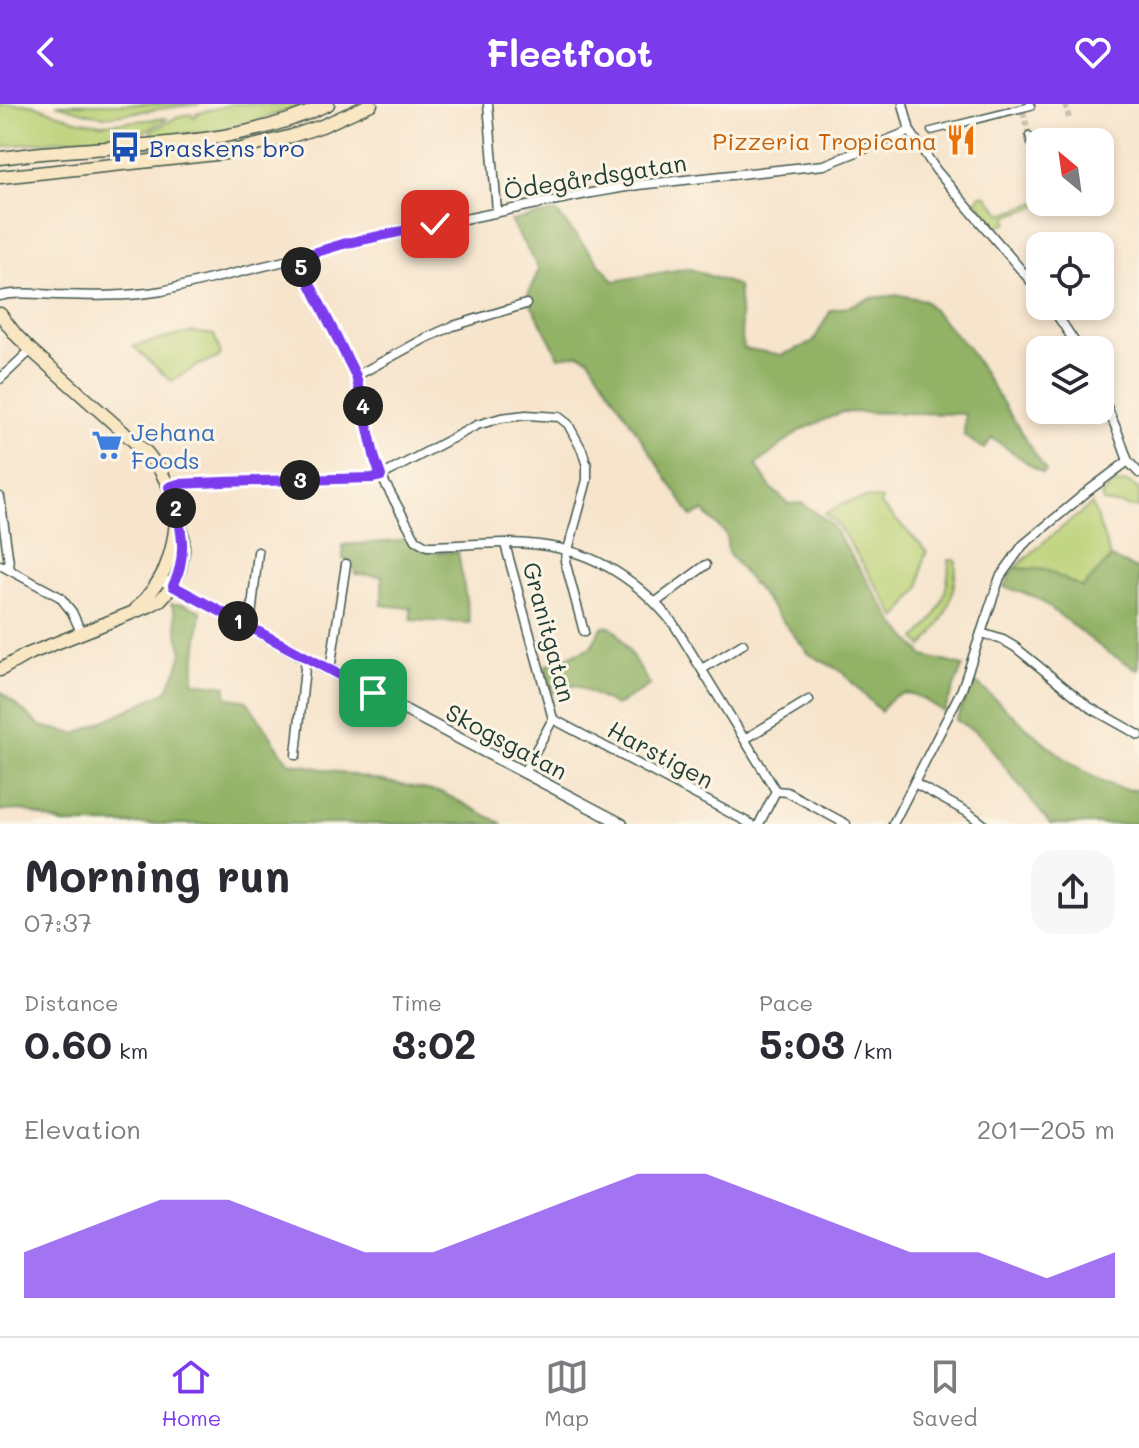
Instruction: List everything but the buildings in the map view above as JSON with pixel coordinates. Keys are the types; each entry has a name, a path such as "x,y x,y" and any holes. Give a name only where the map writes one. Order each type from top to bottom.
{"main road":[{"path":"0,158 199,141 258,129 328,104"},
{"path":"0,177 226,153 312,130 371,104"},
{"path":"0,314 31,350 147,453 169,487 183,537 180,568 167,582 160,600 26,655 0,670"}],"street":[{"path":"488,104 497,211"},
{"path":"903,104 910,131 943,178 1026,276"},
{"path":"931,131 1023,110 1030,104"},
{"name":"Ödegårdsgatan","path":"0,296 140,295 219,278 343,244 497,211 632,186 824,165 910,131"},
{"path":"297,258 356,376 381,476 420,544 541,545 568,551 619,573 656,602 675,626 776,791"},
{"path":"356,376 453,326 526,304"},
{"path":"0,379 31,350"},
{"path":"169,487 222,482 372,478 491,420 526,415 559,417 565,420 587,466 585,488 566,566 584,632"},
{"path":"1114,423 1128,461 1139,473"},
{"path":"893,824 962,689 1000,577 1023,545 1128,461"},
{"path":"0,497 10,570"},
{"name":"Granitgatan","path":"505,544 553,719 524,772"},
{"path":"250,627 258,552"},
{"path":"330,670 346,564"},
{"path":"0,565 60,597 72,612 81,632"},
{"path":"656,602 706,565"},
{"name":"Skogsgatan","path":"167,582 622,824"},
{"path":"981,633 1003,640 1029,656 1089,707 1139,735"},
{"path":"702,669 743,644"},
{"path":"296,755 306,658"},
{"path":"745,739 809,700"},
{"name":"Harstigen","path":"553,719 751,824"},
{"path":"914,783 983,824"},
{"path":"759,824 776,791"},
{"path":"776,791 787,792 846,824"}],"green space":[{"path":"0,104 31,104 76,120 101,124 168,118 144,132 120,133 120,137 0,147"},
{"path":"56,104 200,104 106,116"},
{"path":"232,104 306,104 219,130 151,135 151,131 179,116 191,114 193,117"},
{"path":"981,195 987,196 1002,214 1026,206 1026,210 1007,216 1008,223 997,227 976,201"},
{"path":"556,212 614,281 688,268 738,286 743,348 782,355 813,342 831,310 870,298 900,295 924,300 968,348 1046,471 1042,473 992,438 984,449 964,436 965,414 842,412 799,431 756,465 771,488 789,504 802,503 830,523 896,625 924,656 963,666 944,712 918,697 903,694 895,696 881,712 841,671 809,654 728,553 726,534 703,511 692,517 589,358 579,354 559,357 527,297 539,269 510,221"},
{"path":"193,332 214,335 221,354 171,381 133,346"},
{"path":"1127,482 1139,489 1139,508 1103,502 1101,496 1113,485"},
{"path":"867,498 882,500 880,504 927,551 920,587 897,618 845,536 825,514 844,503"},
{"path":"1092,504 1111,558 1082,589 1046,570 1015,568 1045,541"},
{"path":"407,537 423,551 458,552 470,623 411,620 411,608 382,605 382,576 355,574 352,562 343,559 343,545 398,541"},
{"path":"1111,558 1139,570 1139,670 1107,652 1036,597 1004,587 1015,568 1046,570 1082,588"},
{"path":"949,560 956,560 952,596 944,617 923,647 916,639 941,604"},
{"path":"171,604 183,604 201,611 193,682 226,686 226,697 247,701 288,762 443,793 503,824 63,824 23,810 0,811 0,691 41,726 76,734 166,692 182,653"},
{"path":"610,626 617,632 650,685 616,706 576,685 553,694 545,666 591,647 602,627"},
{"path":"974,681 1044,742 1082,770 1120,788 1139,790 1139,824 1050,824 979,734 956,720"}],"tunnel":[{"path":"1065,104 1069,118"},
{"path":"1023,112 1027,128"}],"place":[{"name":"Pizzeria Tropicana","path":"961,140"},
{"name":"Braskens bro","path":"125,147"},
{"name":"Jehana Foods","path":"107,445"}],"route":[{"path":"373,693 173,586 180,568 183,537 169,487 178,484 381,476 356,376 297,258 343,244 435,224"}]}
